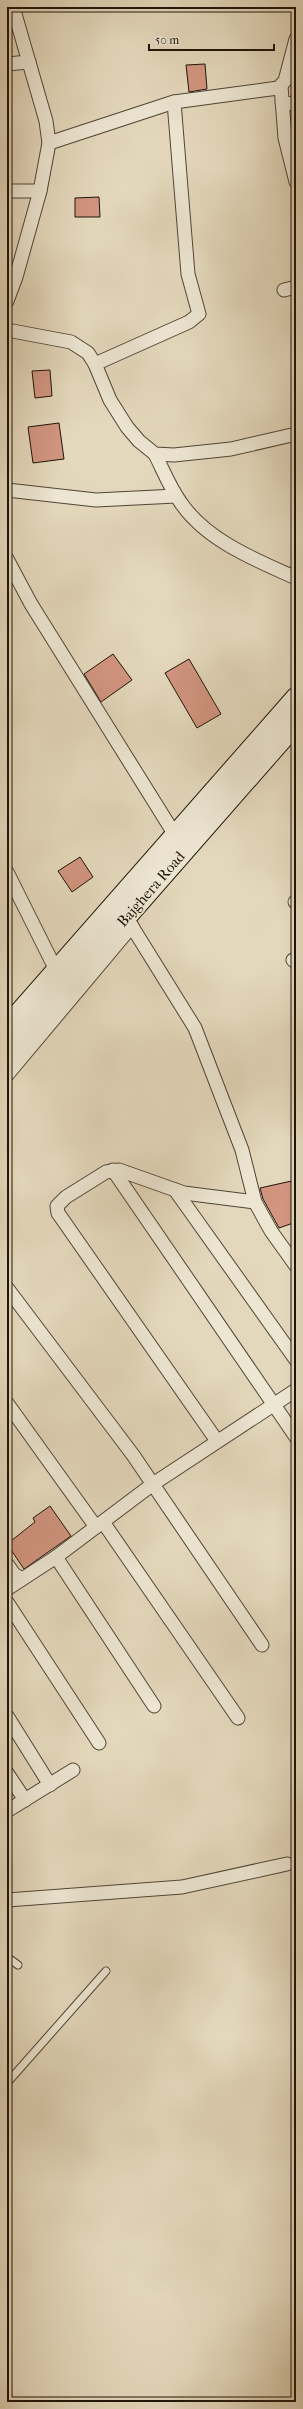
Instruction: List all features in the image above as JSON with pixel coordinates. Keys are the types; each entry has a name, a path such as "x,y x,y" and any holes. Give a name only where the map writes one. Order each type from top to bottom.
{"main road":[{"name":"Bajghera Road","path":"7,1026 296,698"},
{"name":"Bajghera Road","path":"7,1054 129,922 296,724"}],"street":[{"path":"7,301 16,277 40,191 46,167 49,143 46,121 13,7"},
{"path":"49,143 174,102 274,89 281,86 285,81 296,39"},
{"path":"7,64 29,62"},
{"path":"281,86 285,138 296,182"},
{"path":"95,364 189,322 199,314 188,274 174,102"},
{"path":"282,102 296,104"},
{"path":"7,191 40,191"},
{"path":"7,330 71,342 88,353 95,364 110,400 127,427 139,442 155,454 176,496 188,512 212,534 258,561 296,578"},
{"path":"155,454 174,455 231,449 296,434"},
{"path":"7,490 96,500 176,496"},
{"path":"7,559 32,604 175,835"},
{"path":"7,872 56,970"},
{"path":"7,1075 129,922 198,1035 242,1150 255,1202 271,1231 296,1266"},
{"path":"217,1441 58,1213 58,1206 60,1202 106,1172 113,1170 126,1171 176,1190 255,1202"},
{"path":"113,1170 296,1437"},
{"path":"176,1190 296,1360"},
{"path":"7,1288 95,1403 153,1484 262,1645"},
{"path":"7,1589 56,1557 153,1484 296,1390"},
{"path":"7,1403 100,1524 238,1718"},
{"path":"56,1557 154,1706"},
{"path":"7,1564 14,1574 22,1579"},
{"path":"7,1602 99,1742"},
{"path":"7,1716 50,1785"},
{"path":"7,1811 73,1770"},
{"path":"7,1773 25,1800"},
{"path":"7,1900 182,1887 287,1864"}],"lane":[{"path":"7,1957 18,1965"},
{"path":"7,2083 106,1971"}],"building":[{"path":"205,64 207,89 189,92 186,65"},
{"path":"99,197 100,217 75,217 75,198"},
{"path":"50,370 52,396 35,398 32,371"},
{"path":"59,423 64,459 33,463 28,427"},
{"path":"113,654 132,680 101,702 84,674"},
{"path":"189,659 221,714 197,728 165,673"},
{"path":"80,857 93,877 72,892 58,871"},
{"path":"296,1180 296,1222 279,1228 263,1199 260,1188"},
{"path":"50,1506 71,1536 24,1569 7,1544 35,1522 33,1518"}]}
